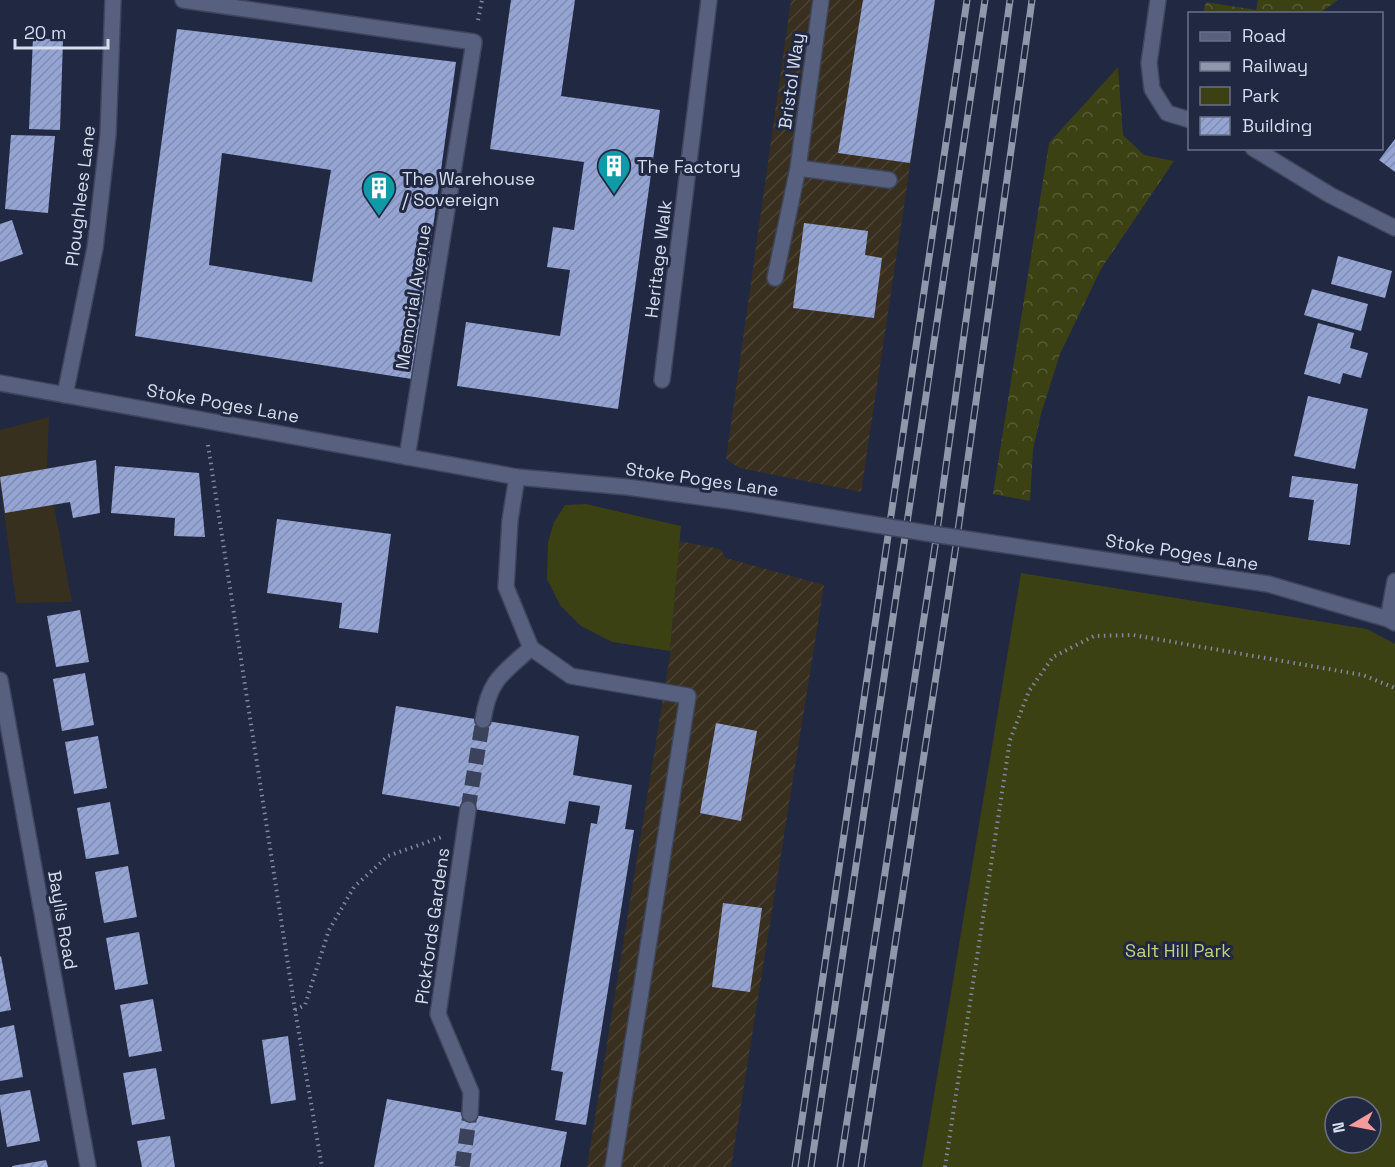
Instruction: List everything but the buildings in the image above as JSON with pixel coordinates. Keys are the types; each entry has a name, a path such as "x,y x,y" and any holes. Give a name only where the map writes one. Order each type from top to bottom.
{"street":[{"name":"Ploughlees Lane","path":"65,395 95,248 108,135 113,0"},
{"name":"Memorial Avenue","path":"183,0 474,42 407,457"},
{"name":"Heritage Walk","path":"662,380 709,0"},
{"name":"Bristol Way","path":"775,278 798,168 821,0"},
{"path":"1158,0 1149,63 1152,89 1167,113 1188,119"},
{"path":"1256,150 1330,195 1395,228"},
{"path":"798,168 890,180"},
{"name":"Stoke Poges Lane","path":"0,383 517,477 627,487 737,502 1268,584 1391,621"},
{"path":"517,477 510,520 506,587 531,648 571,676 688,696 613,1167"},
{"path":"1391,621 1395,581"},
{"path":"483,720 486,703 496,679 531,648"},
{"name":"Baylis Road","path":"0,680 88,1167"},
{"name":"Pickfords Gardens","path":"468,809 438,1014 471,1092 470,1114"}],"path":[{"path":"206,420 209,456 322,1167"},
{"path":"945,1167 1010,740 1029,691 1053,657 1094,636 1133,635 1363,675 1395,688"},
{"path":"296,1010 305,1005 329,930 354,887 388,856 448,835 465,834"}],"shaded area":[{"path":"791,0 935,0 861,492 739,468 726,459"},
{"path":"49,417 47,468 72,602 16,603 0,483 0,430"},
{"path":"679,541 720,549 726,558 824,585 731,1167 587,1167 670,655"}],"green space":[{"path":"1258,0 1338,0 1321,12 1203,12 1206,2 1256,10"},
{"path":"1118,67 1123,135 1144,155 1174,161 1101,269 1060,354 1041,414 1033,450 1030,501 993,494 1049,143"},
{"path":"586,504 681,526 670,651 612,642 581,626 560,605 547,579 548,542 554,522 565,505"},
{"name":"Salt Hill Park","path":"1021,573 1367,629 1395,644 1395,1167 922,1167"}],"tunnel":[{"path":"468,809 483,720"},
{"path":"462,1167 470,1114"}],"railway":[{"path":"795,1167 967,0"},
{"path":"811,1167 985,0"},
{"path":"840,1167 935,546 1010,0"},
{"path":"861,1167 955,552 1032,0"}],"place":[{"name":"The Factory","path":"614,195"},
{"name":"The Warehouse / Sovereign","path":"379,217"}]}
